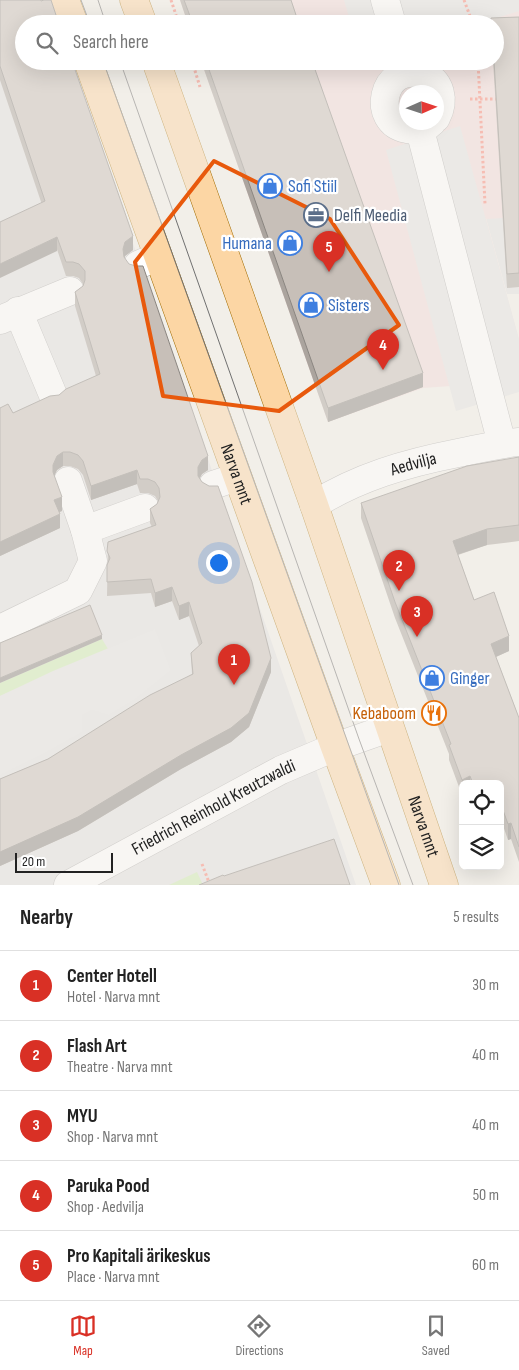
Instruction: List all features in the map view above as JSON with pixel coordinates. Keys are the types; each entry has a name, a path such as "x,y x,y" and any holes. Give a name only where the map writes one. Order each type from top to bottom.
{"main road":[{"path":"66,0 71,15"},
{"path":"134,0 140,15"},
{"name":"Narva mnt","path":"91,70 148,260 225,481 335,747 386,885"},
{"name":"Narva mnt","path":"159,70 314,505 444,885"}],"street":[{"path":"384,0 389,15"},
{"path":"399,126 389,117 385,109 384,100 391,83 403,70"},
{"path":"410,70 426,76 436,85"},
{"path":"432,130 510,443"},
{"path":"53,395 9,315 70,292"},
{"name":"Aedvilja","path":"314,505 338,491 419,460 510,443"},
{"path":"0,629 78,592 93,561 68,480"},
{"path":"85,530 145,508"},
{"name":"Friedrich Reinhold Kreutzwaldi","path":"68,885 281,770 335,747 389,728"}],"path":[{"path":"171,0 176,15"},
{"path":"464,0 470,15"},
{"path":"478,70 485,204"},
{"path":"202,864 210,885"}],"highlighted area":[{"path":"214,161 330,219 399,325 279,411 163,396 135,262"}],"shaded area":[{"path":"0,0 39,0 30,15 15,15 15,70 33,70 94,131 356,885 0,885"},
{"path":"180,0 519,0 519,217 486,219 519,340 519,381 423,388 328,422 204,70 504,70 504,15 185,15"},
{"path":"344,0 519,0 519,11 504,16 348,15"},
{"path":"460,126 519,339 519,392 456,411 386,150"},
{"path":"519,217 519,294 507,294 486,218"},
{"path":"155,629 171,670 134,700 109,715 92,710 82,715 82,732 0,775 0,696 53,671"}],"green space":[{"path":"102,639 108,649 0,696 0,683"},
{"path":"197,872 203,885 169,885"}],"building":[{"path":"0,0 51,0 56,15 15,15 15,70 75,70 133,236 125,242 123,249 124,257 129,264 143,266 208,456 202,460 198,467 198,476 202,482 209,486 218,486 252,582 271,658 249,713 231,728 181,755 78,817 0,852 0,779 48,759 150,695 193,674 191,653 202,643 189,602 179,606 172,587 155,593 151,579 107,582 107,565 110,558 107,551 108,542 156,525 150,509 157,504 160,497 159,488 155,482 148,479 140,479 137,470 91,486 83,461 78,455 63,452 57,456 53,465 53,472 62,497 54,500 60,514 0,542 0,408 8,404 13,413 50,396 59,395 66,389 100,374 75,292 83,286 85,271 79,264 66,262 57,237 0,264 0,222 45,201 0,66"},
{"path":"184,0 291,0 296,15 190,15"},
{"path":"519,17 519,273 507,274 495,70 504,70 504,18"},
{"path":"209,70 315,70 423,373 328,408"},
{"path":"519,457 519,525 487,529 453,541 474,600 494,592 509,636 491,644 519,718 519,847 511,823 508,824 504,813 504,780 472,780 470,776 462,780 449,745 451,744 395,602 361,503 467,466"},
{"path":"90,605 102,635 0,678 0,643"},
{"path":"334,839 350,885 199,885 223,875"}],"tram line":[{"path":"81,0 87,15"},
{"path":"98,0 103,15"},
{"path":"106,70 399,885"},
{"path":"123,70 359,739 413,885"}],"place":[{"name":"Sofi Stiil","path":"270,186"},
{"name":"Delfi Meedia","path":"316,215"},
{"name":"Humana","path":"290,243"},
{"name":"Pro Kapitali ärikeskus","path":"329,272"},
{"name":"Sisters","path":"311,305"},
{"name":"Paruka Pood","path":"383,370"},
{"name":"Flash Art","path":"399,591"},
{"name":"MYU","path":"417,637"},
{"name":"Ginger","path":"432,678"},
{"name":"Center Hotell","path":"234,685"},
{"name":"Kebaboom","path":"434,713"}]}
